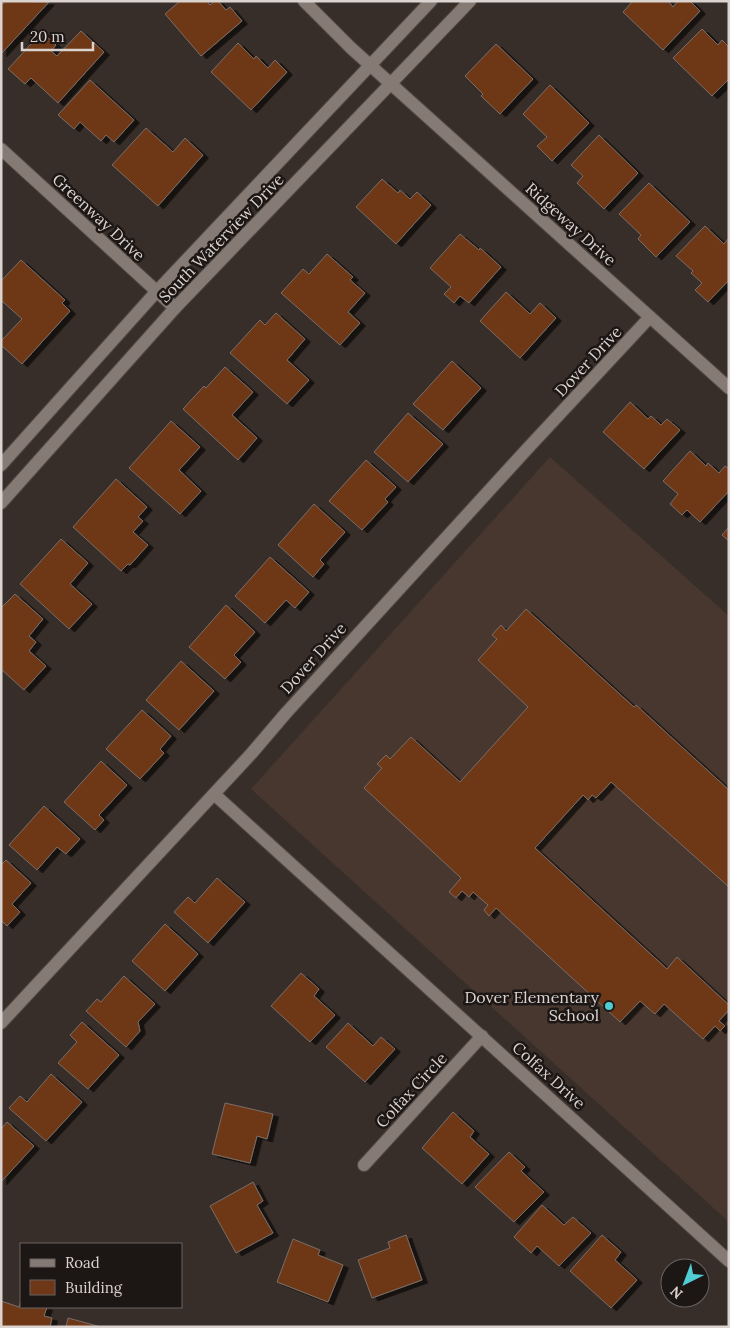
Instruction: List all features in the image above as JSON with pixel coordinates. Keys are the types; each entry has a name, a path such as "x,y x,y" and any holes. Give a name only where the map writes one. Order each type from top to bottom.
{"street":[{"name":"Ridgeway Drive","path":"304,1 371,65 729,388"},
{"name":"South Waterview Drive","path":"1,465 156,291 431,1"},
{"name":"South Waterview Drive","path":"1,502 175,308 470,1"},
{"name":"Greenway Drive","path":"1,148 175,308"},
{"name":"Dover Drive","path":"1,1023 214,794 286,712 650,317"},
{"name":"Colfax Drive","path":"214,794 729,1261"},
{"name":"Colfax Circle","path":"364,1165 482,1036"}],"shaded area":[{"name":"Dover Elementary School","path":"550,457 729,616 729,1222 251,789"}],"building":[{"path":"6,1 49,2 1,54 1,2 3,4"},
{"path":"180,1 207,1 210,5 218,1 226,10 230,7 242,21 201,56 165,14"},
{"path":"633,1 668,1 673,7 678,1 690,1 700,11 663,50 623,12"},
{"path":"702,29 718,45 722,40 729,47 729,79 712,96 673,58"},
{"path":"81,31 104,52 58,103 31,78 25,84 8,69 42,32 56,45 51,51 57,56"},
{"path":"238,43 254,59 256,56 268,68 275,60 287,72 251,110 211,72"},
{"path":"496,44 533,79 500,114 481,96 483,94 465,76"},
{"path":"90,80 134,120 114,142 106,135 101,141 80,122 74,129 58,115"},
{"path":"550,85 589,123 552,161 537,146 547,137 523,114"},
{"path":"146,128 173,152 185,138 203,155 158,206 112,165"},
{"path":"599,135 638,173 604,209 577,183 583,176 571,165"},
{"path":"382,179 398,193 400,190 410,199 417,192 431,205 396,244 356,207"},
{"path":"649,183 690,222 656,257 638,239 641,235 619,214"},
{"path":"705,226 724,244 729,238 729,280 708,302 695,290 702,283 691,273 693,271 676,256"},
{"path":"460,234 479,250 480,248 501,267 469,303 460,296 454,303 444,294 451,287 430,268"},
{"path":"327,254 353,277 350,280 365,293 348,312 360,323 340,345 281,293 303,269 309,274"},
{"path":"21,260 65,300 62,303 70,311 22,364 1,345 1,341 22,319 1,300 1,281"},
{"path":"506,292 530,314 540,303 556,318 520,358 480,321"},
{"path":"276,313 305,339 287,360 309,380 287,404 230,353 260,320 265,325"},
{"path":"452,361 481,388 443,430 413,404"},
{"path":"225,367 253,392 232,415 257,438 238,460 183,409"},
{"path":"630,402 648,419 651,416 661,425 667,419 680,430 644,469 603,432"},
{"path":"408,413 443,444 408,482 374,452"},
{"path":"171,421 200,447 179,470 201,491 180,514 129,468"},
{"path":"690,451 706,466 708,463 719,473 725,466 729,469 729,491 700,522 687,510 682,515 670,504 678,494 663,481"},
{"path":"366,460 396,487 385,499 388,502 362,530 329,501"},
{"path":"116,479 147,507 138,517 143,521 133,532 148,545 130,565 128,564 121,571 73,527"},
{"path":"314,504 345,532 320,560 324,564 313,577 278,545"},
{"path":"729,527 729,541 722,535"},
{"path":"61,539 88,563 70,584 92,604 69,629 20,584"},
{"path":"270,557 309,592 295,608 286,600 265,623 235,596"},
{"path":"15,594 43,619 29,636 36,642 29,651 46,666 24,690 1,669 1,608"},
{"path":"226,605 255,632 234,655 241,662 225,679 189,647"},
{"path":"526,609 634,707 636,705 729,790 729,887 611,782 596,798 592,795 588,800 583,795 535,848 667,969 677,957 729,1005 729,1010 719,1021 725,1026 720,1031 715,1026 703,1039 664,1004 655,1014 640,1001 620,1022 496,908 489,916 484,910 488,905 473,892 469,897 462,891 456,898 449,892 461,878 364,788 382,768 377,764 386,755 390,759 411,737 460,782 528,707 478,660 497,639 492,635 501,625 506,631"},
{"path":"181,661 214,691 179,730 146,700"},
{"path":"142,710 171,736 160,749 164,753 140,779 106,749"},
{"path":"101,761 127,785 99,815 104,820 95,830 64,802"},
{"path":"44,806 80,839 66,854 57,847 37,870 9,845"},
{"path":"6,860 31,883 12,904 20,912 7,926 1,920 1,865"},
{"path":"217,878 245,902 208,943 174,912 188,897 195,903"},
{"path":"165,924 198,954 165,991 132,961"},
{"path":"301,973 319,989 314,996 335,1015 310,1042 271,1006"},
{"path":"124,976 155,1004 138,1022 140,1031 126,1047 86,1011 97,999 101,1002"},
{"path":"82,1022 119,1055 88,1089 58,1063 77,1042 70,1035"},
{"path":"348,1023 373,1046 381,1037 395,1049 365,1082 326,1047"},
{"path":"51,1074 82,1102 46,1141 9,1108 20,1096 27,1102"},
{"path":"225,1103 273,1114 267,1139 257,1136 250,1163 212,1154"},
{"path":"453,1112 474,1131 470,1137 489,1154 462,1184 422,1148"},
{"path":"7,1122 34,1146 1,1182 1,1129"},
{"path":"509,1152 525,1167 521,1171 544,1192 514,1222 475,1187"},
{"path":"253,1182 263,1201 257,1205 273,1233 236,1253 210,1206"},
{"path":"542,1205 564,1225 573,1217 591,1233 559,1266 537,1246 531,1253 514,1237"},
{"path":"406,1235 422,1280 372,1298 358,1260 390,1248 388,1242"},
{"path":"602,1235 621,1252 615,1260 637,1280 611,1308 570,1271"},
{"path":"293,1239 320,1250 318,1255 343,1265 328,1302 277,1282"},
{"path":"1,1301 19,1307 20,1304 20,1308 47,1308 44,1316 52,1318 50,1327 1,1327"},
{"path":"68,1318 101,1327 66,1327"}],"place":[{"name":"Dover Elementary School","path":"609,1006"}]}
